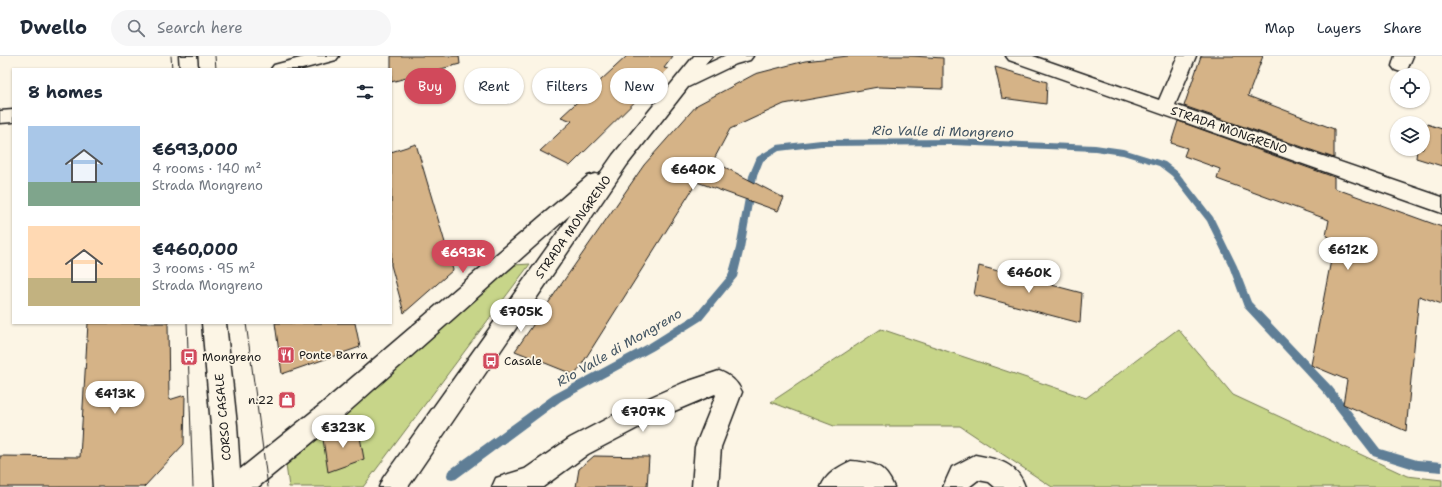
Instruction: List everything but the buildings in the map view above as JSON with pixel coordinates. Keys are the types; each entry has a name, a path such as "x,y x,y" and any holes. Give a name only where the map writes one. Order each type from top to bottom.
{"street":[{"path":"188,56 189,68"},
{"path":"284,68 330,56"},
{"name":"STRADA MONGRENO","path":"394,487 620,160 703,56"},
{"name":"STRADA MONGRENO","path":"680,84 730,60 744,56"},
{"name":"STRADA MONGRENO","path":"1015,56 1442,205"},
{"path":"1165,108 1187,56"},
{"path":"0,118 12,116"},
{"name":"STRADA MONGRENO","path":"238,487 328,414 620,160"},
{"name":"CORSO CASALE","path":"214,324 223,413 228,487"},
{"path":"505,487 531,480 579,446 644,412 692,391 719,382 730,392 708,446 705,487"},
{"path":"956,487 961,476 975,467 996,471 1011,484 1012,487"},
{"path":"834,487 851,474 871,475 881,487"}],"green space":[{"path":"530,264 363,487 289,487 286,465 514,265"},
{"path":"881,329 1086,398 1178,329 1233,395 1407,476 1442,480 1442,487 1052,487 960,426 834,426 771,402"}],"waterway":[{"name":"Rio Valle di Mongreno","path":"452,475 557,398 651,347 699,317 732,277 740,248 753,176 760,159 777,148 821,143 953,142 1095,148 1123,152 1162,164 1175,174 1210,219 1233,266 1247,304 1328,390 1377,453 1417,465 1442,467"}],"tram line":[{"path":"171,56 172,68"},
{"path":"215,56 216,68"},
{"path":"187,324 193,487"},
{"path":"246,324 268,487"}],"place":[{"name":"Ponte Barra","path":"286,355"},
{"name":"Mongreno","path":"189,357"},
{"name":"Casale","path":"491,361"},
{"name":"n.22","path":"287,400"}]}
